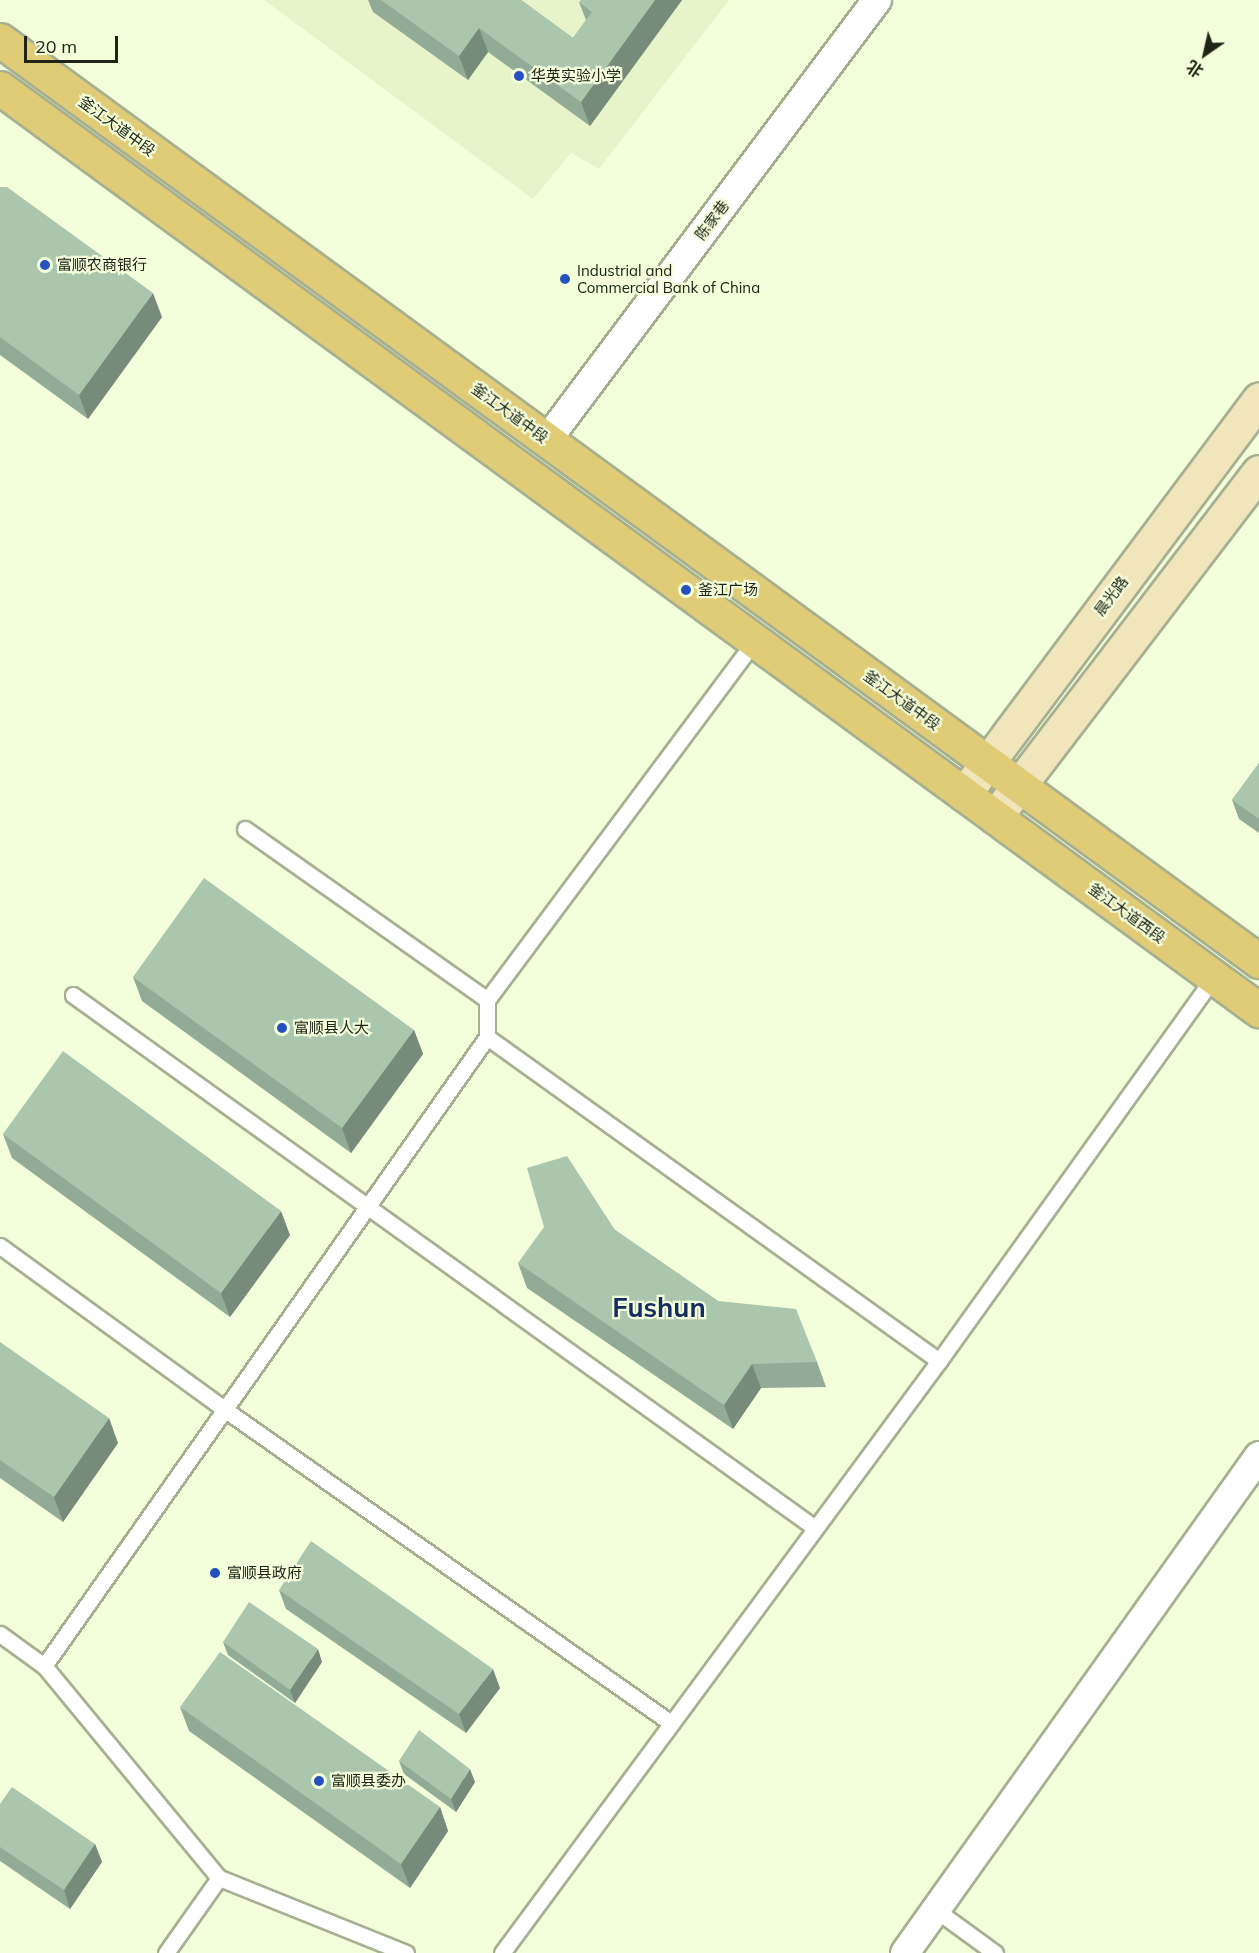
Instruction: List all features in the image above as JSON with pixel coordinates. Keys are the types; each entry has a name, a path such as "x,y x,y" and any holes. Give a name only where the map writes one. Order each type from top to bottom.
{"main road":[{"name":"釜江大道中段","path":"0,40 1020,785"},
{"path":"0,88 995,817 1259,472"},
{"name":"晨光路","path":"964,794 1259,399"},
{"path":"1020,785 1259,961"},
{"name":"釜江大道西段","path":"995,817 1259,1010"}],"street":[{"name":"陈家巷","path":"547,440 877,0"},
{"path":"905,1953 1259,1456"}],"lane":[{"path":"44,1666 487,1037 488,1000 755,641"},
{"path":"245,829 488,1000"},
{"path":"502,1953 939,1361 1214,977"},
{"path":"73,995 366,1208 815,1528"},
{"path":"487,1037 939,1361"},
{"path":"0,1246 224,1409 671,1723"},
{"path":"0,1634 44,1666 219,1878 406,1953"},
{"path":"166,1953 219,1878"},
{"path":"936,1910 995,1953"}],"shaded area":[{"name":"华英实验小学","path":"264,0 729,0 599,169 571,153 533,199"}],"building":[{"path":"381,0 521,0 573,38 592,12 579,2 581,0 655,0 581,102 479,28 459,56"},
{"name":"富顺农商银行","path":"0,187 7,187 153,293 79,395 0,337"},
{"path":"1259,763 1259,819 1232,800"},
{"name":"富顺县人大","path":"204,878 414,1030 342,1128 133,977"},
{"path":"63,1051 281,1211 221,1293 3,1134"},
{"path":"567,1156 615,1230 718,1301 796,1309 817,1362 752,1364 724,1405 518,1263 544,1227 527,1168"},
{"path":"0,1342 109,1418 54,1497 0,1460"},
{"path":"311,1541 493,1669 459,1714 279,1590"},
{"path":"249,1602 318,1649 290,1690 223,1642"},
{"name":"富顺县委办","path":"220,1652 440,1807 401,1864 180,1707"},
{"path":"419,1730 470,1769 451,1799 399,1761"},
{"path":"12,1787 95,1844 64,1890 0,1847 0,1804"}],"place":[{"name":"华英实验小学","path":"519,76"},
{"name":"富顺农商银行","path":"45,265"},
{"name":"Industrial and Commercial Bank of China","path":"565,279"},
{"name":"釜江广场","path":"686,590"},
{"name":"富顺县人大","path":"282,1028"},
{"name":"富顺县政府","path":"215,1573"},
{"name":"富顺县委办","path":"319,1781"}],"district":[{"name":"Fushun","path":"659,1308"}]}
